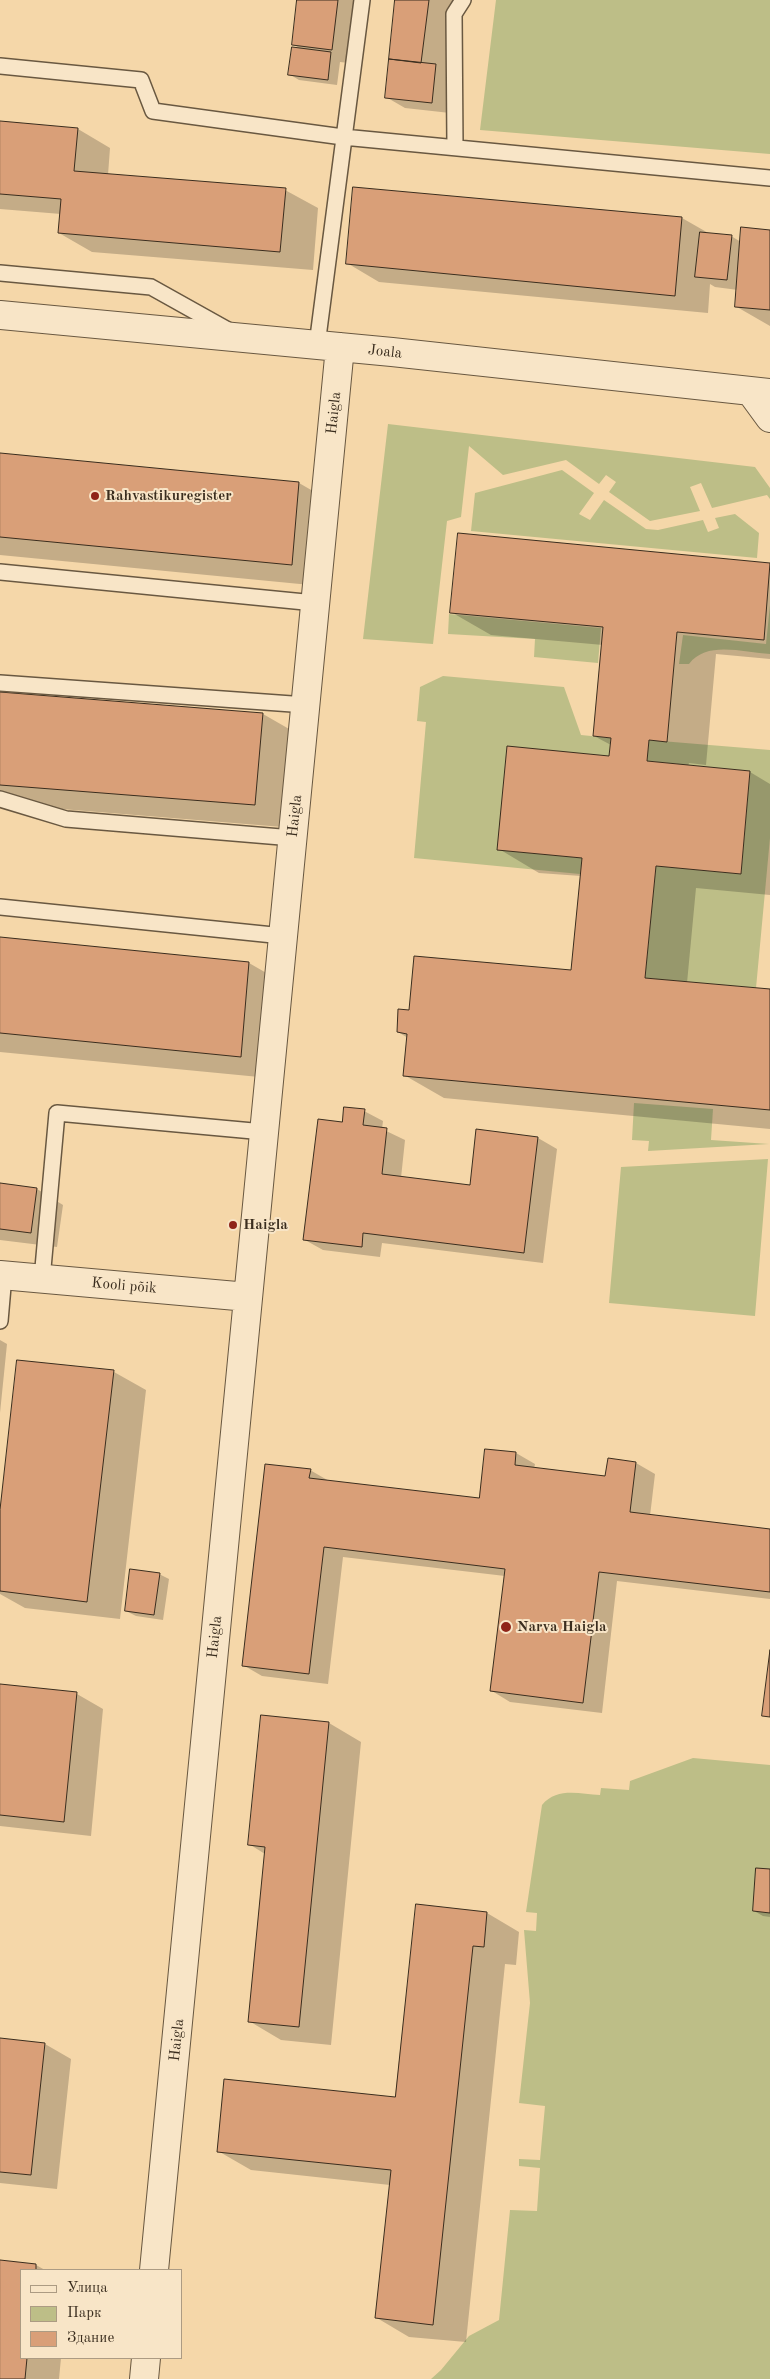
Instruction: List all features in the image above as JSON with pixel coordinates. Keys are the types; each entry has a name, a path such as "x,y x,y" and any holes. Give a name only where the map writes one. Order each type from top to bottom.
{"street":[{"name":"Joala","path":"0,315 329,346 760,392"},
{"name":"Haigla","path":"154,2269 306,705 315,603 329,346"},
{"path":"760,392 770,418"},
{"name":"Kooli põik","path":"2,1275 248,1298"},
{"path":"144,2379 146,2359"}],"lane":[{"path":"329,346 343,136 362,0"},
{"path":"455,146 454,14 462,0"},
{"path":"0,66 142,80 153,111 343,136 770,178"},
{"path":"0,273 151,287 243,338"},
{"path":"0,572 315,603"},
{"path":"0,683 306,705"},
{"path":"0,799 66,819 293,838"},
{"path":"0,907 283,936"},
{"path":"42,1279 57,1113 264,1132"},
{"path":"0,1320 2,1275"}],"green space":[{"path":"496,0 770,0 770,154 480,130"},
{"path":"388,424 755,467 770,488 770,499 767,495 712,508 701,483 690,487 700,511 650,521 609,492 616,482 606,475 599,484 566,460 503,475 469,446 461,517 447,521 433,644 363,639"},
{"path":"562,470 594,493 579,514 590,520 604,500 646,529 658,530 703,520 708,532 719,528 715,518 735,514 759,533 757,558 471,531 475,493"},
{"path":"770,605 770,654 738,650 716,650 706,652 689,664 679,664 683,635 766,644"},
{"path":"449,614 601,628 598,663 534,657 535,639 448,634"},
{"path":"443,676 564,687 581,735 611,738 609,756 507,747 498,850 582,858 580,874 414,858 426,722 417,721 420,687"},
{"path":"649,740 770,750 770,838 756,988 645,978 656,866 741,874 750,771 647,761"},
{"path":"634,1103 713,1109 711,1140 769,1144 648,1151 649,1141 632,1140"},
{"path":"768,1159 755,1316 609,1303 621,1167"},
{"path":"693,1758 770,1765 770,2379 431,2379 441,2370 469,2336 499,2320 510,2210 537,2211 540,2168 519,2166 519,2159 540,2160 545,2106 519,2103 530,2003 524,1930 536,1931 537,1913 526,1912 542,1805 548,1799 561,1794 600,1795 601,1788 629,1790 630,1781"}],"building":[{"path":"297,0 338,0 332,50 292,45"},
{"path":"395,0 429,0 421,63 389,59"},
{"path":"292,47 331,52 328,80 288,75"},
{"path":"389,59 436,64 432,103 385,98"},
{"path":"0,121 78,128 74,171 286,188 280,252 58,233 61,199 0,194"},
{"path":"353,187 682,217 675,296 346,264"},
{"path":"741,227 770,230 770,310 735,307"},
{"path":"700,232 732,235 727,280 695,277"},
{"path":"0,453 299,482 292,565 0,537"},
{"path":"458,533 770,563 764,640 677,632 667,742 649,740 647,761 750,771 741,874 656,866 645,978 770,989 770,1110 403,1076 407,1034 397,1032 398,1009 409,1010 414,956 571,970 582,858 497,850 507,746 609,756 611,738 593,736 603,627 450,613"},
{"path":"0,692 263,713 255,805 0,785"},
{"path":"0,937 249,962 241,1057 0,1033"},
{"path":"344,1107 365,1109 363,1125 387,1128 382,1174 470,1185 476,1129 538,1137 524,1253 363,1233 362,1247 303,1240 318,1119 342,1122"},
{"path":"0,1183 37,1188 31,1233 0,1229"},
{"path":"17,1360 114,1370 87,1602 0,1591 0,1510"},
{"path":"485,1449 516,1452 515,1465 605,1476 608,1458 636,1462 630,1512 770,1529 770,1592 599,1572 583,1703 490,1691 505,1569 324,1547 309,1674 242,1666 265,1464 311,1469 309,1478 479,1498"},
{"path":"130,1569 160,1573 154,1615 125,1611"},
{"path":"770,1650 770,1717 762,1716"},
{"path":"0,1684 77,1692 64,1822 0,1815"},
{"path":"261,1715 329,1722 299,2027 248,2022 265,1847 248,1845"},
{"path":"756,1868 770,1869 770,1913 753,1911"},
{"path":"416,1904 487,1912 484,1947 473,1946 433,2325 375,2318 391,2170 217,2152 224,2079 395,2097"},
{"path":"0,2038 45,2043 31,2175 0,2172"},
{"path":"0,2260 36,2264 36,2269 20,2269 20,2359 27,2359 25,2379 0,2379"}],"place":[{"name":"Rahvastikuregister","path":"95,496"},
{"name":"Haigla","path":"233,1225"},
{"name":"Narva Haigla","path":"506,1627"}]}
